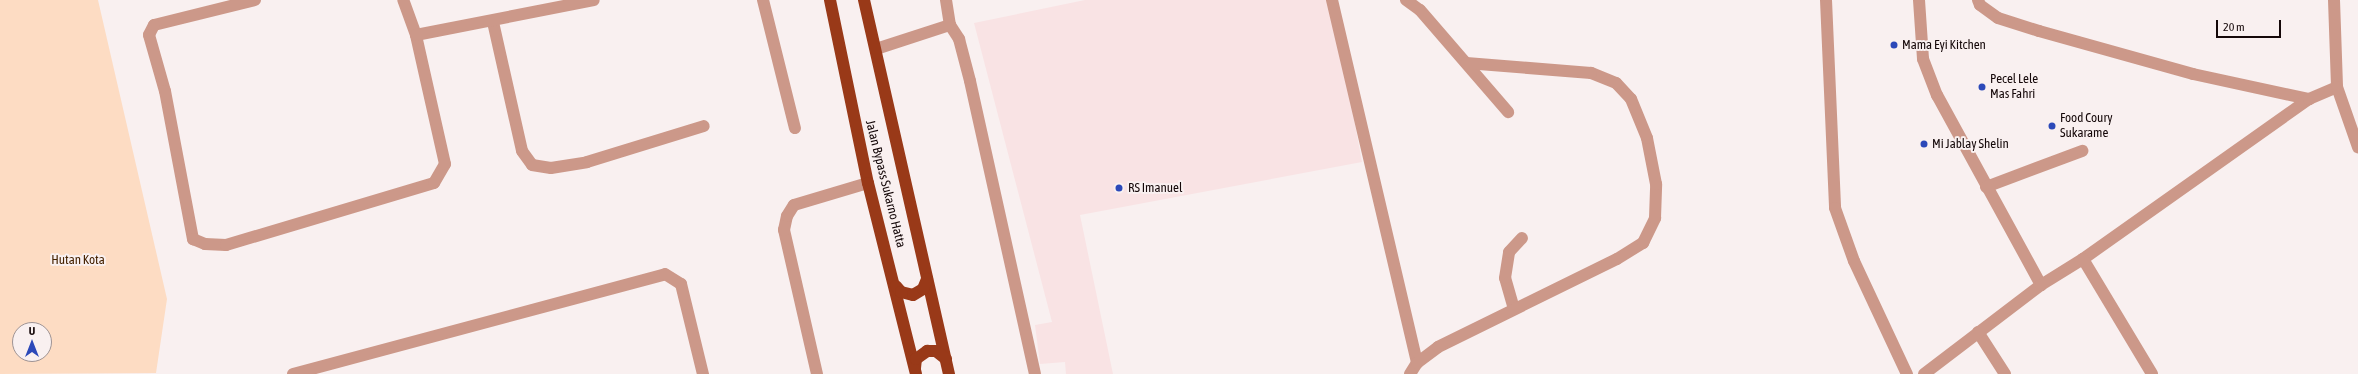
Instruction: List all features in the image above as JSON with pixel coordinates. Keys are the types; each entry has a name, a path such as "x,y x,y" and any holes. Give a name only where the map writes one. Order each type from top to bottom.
{"highway":[{"name":"Jalan Bypass Sukarno Hatta","path":"830,0 868,183 896,286 916,371"},
{"name":"Jalan Bypass Sukarno Hatta","path":"864,0 950,374"},
{"path":"896,286 901,292 913,295 923,289 927,278"},
{"path":"916,371 916,359 927,350 936,350 946,359"}],"street":[{"path":"255,0 154,25 149,35 165,91 193,239 205,244 226,245 434,184 445,164 416,35 403,0"},
{"path":"416,35 437,29 493,22 594,0"},
{"path":"763,0 795,128"},
{"path":"946,0 950,26 958,39 970,81 1035,374"},
{"path":"1332,0 1417,363"},
{"path":"1406,0 1420,10 1508,112"},
{"path":"1826,0 1835,208 1854,261 1907,374"},
{"path":"1919,0 1923,59 1937,95 1986,188 2041,285"},
{"path":"1978,0 1980,5 1998,18 2039,31 2193,74 2309,99"},
{"path":"2334,0 2337,87 2358,147"},
{"path":"493,22 522,152 532,166 551,168 586,162 704,126"},
{"path":"876,49 950,26"},
{"path":"1410,374 1417,363 1438,347 1617,259 1643,242 1655,218 1654,176 1646,138 1631,99 1616,83 1591,73 1466,62"},
{"path":"1924,374 2041,285 2083,259 2309,99 2337,87"},
{"path":"1986,188 2082,151"},
{"path":"816,374 784,230 788,216 794,205 868,183"},
{"path":"1514,310 1505,278 1509,252 1522,238"},
{"path":"2083,259 2152,374"},
{"path":"293,374 665,274 681,284 703,374"},
{"path":"1978,332 2005,374"}],"shaded area":[{"name":"RS Imanuel","path":"1085,0 1332,0 1362,162 1080,215 1113,374 1066,374 1065,362 1040,364 1035,325 1052,322 974,23"}],"green space":[{"name":"Hutan Kota","path":"0,0 98,0 167,299 156,373 0,374"}],"place":[{"name":"Mama Eyi Kitchen","path":"1894,45"},
{"name":"Pecel Lele Mas Fahri","path":"1982,87"},
{"name":"Food Coury Sukarame","path":"2052,126"},
{"name":"Mi Jablay Shelin","path":"1924,144"},
{"name":"RS Imanuel","path":"1119,188"}]}
